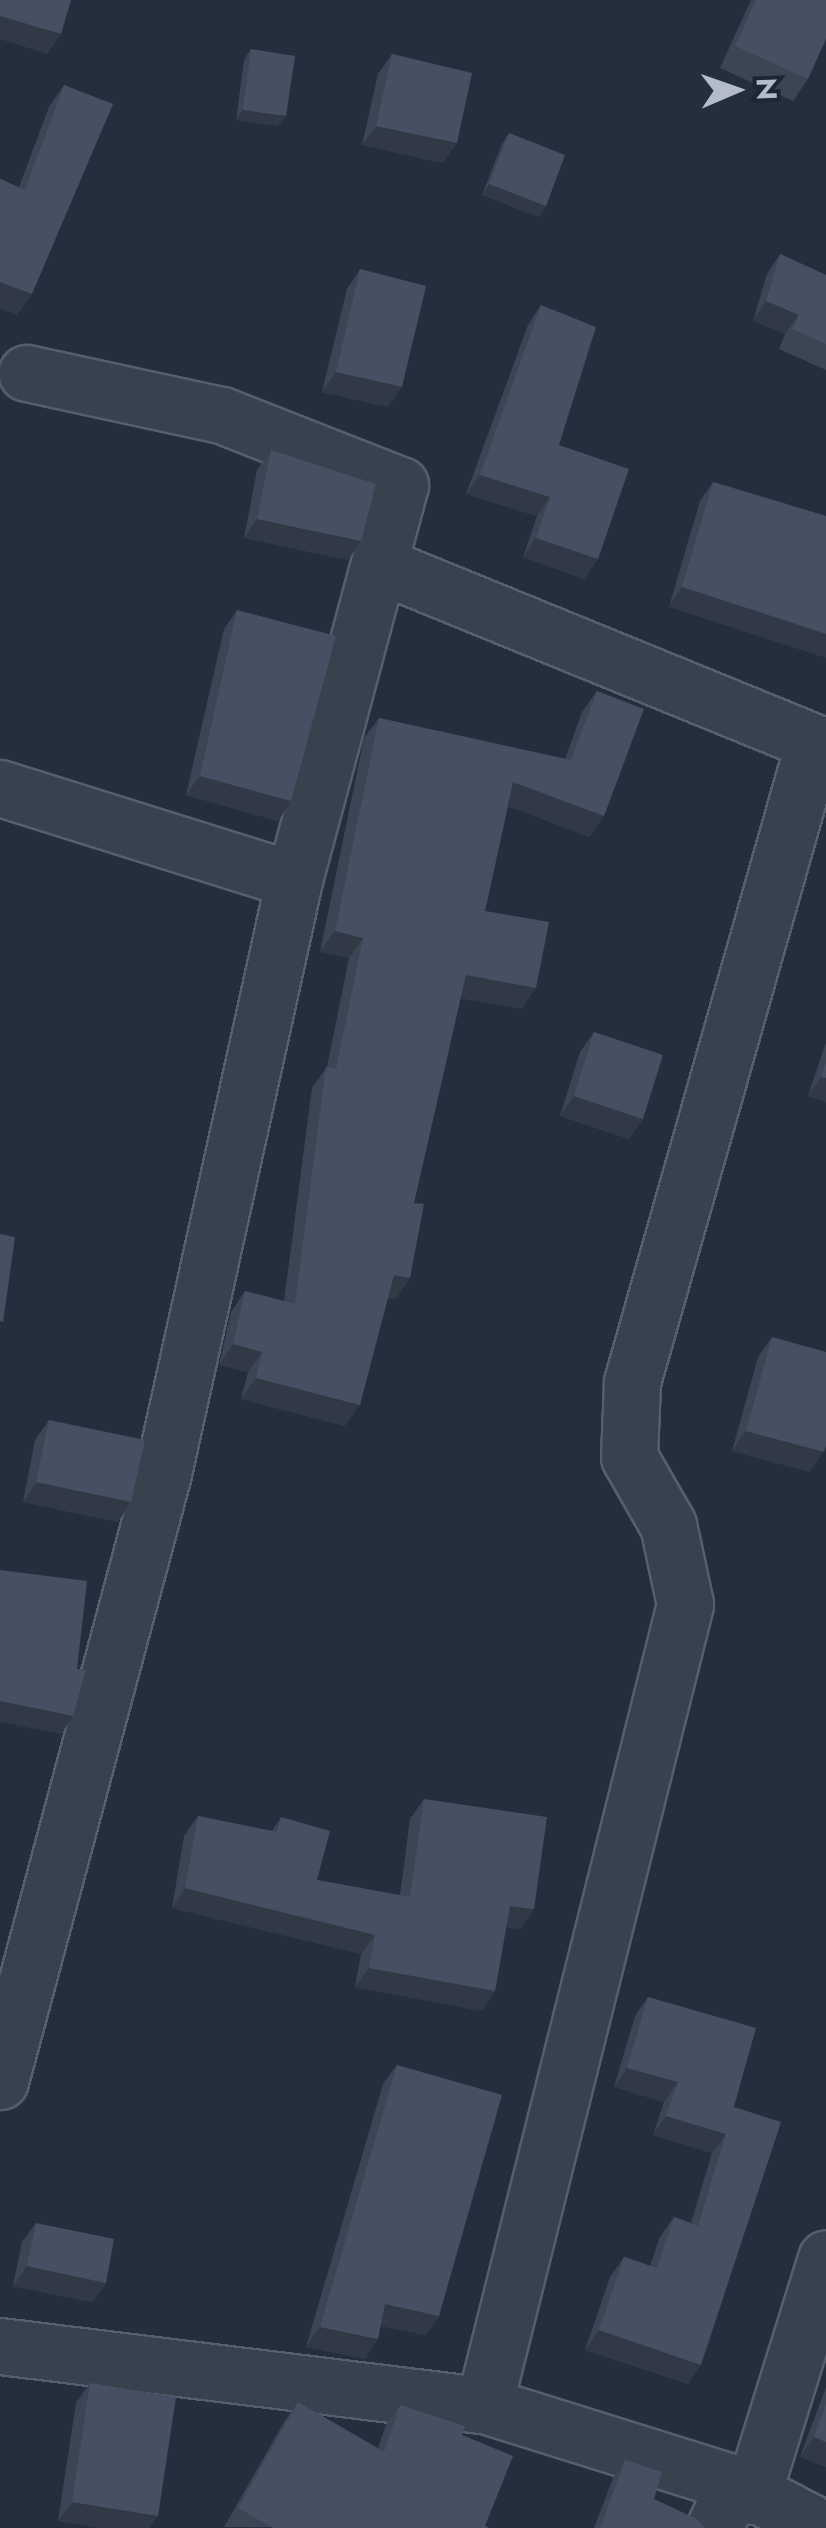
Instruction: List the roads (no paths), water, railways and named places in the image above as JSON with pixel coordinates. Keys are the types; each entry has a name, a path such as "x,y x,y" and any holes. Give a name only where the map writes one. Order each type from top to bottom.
{"street":[{"path":"0,2080 163,1473 294,880 400,485 221,414 26,373"},
{"path":"380,565 820,744 632,1382 629,1457 668,1525 685,1604 484,2405"},
{"path":"0,788 294,880"},
{"path":"734,2502 826,2258"},
{"path":"0,2346 484,2405 734,2502 821,2528"}]}
